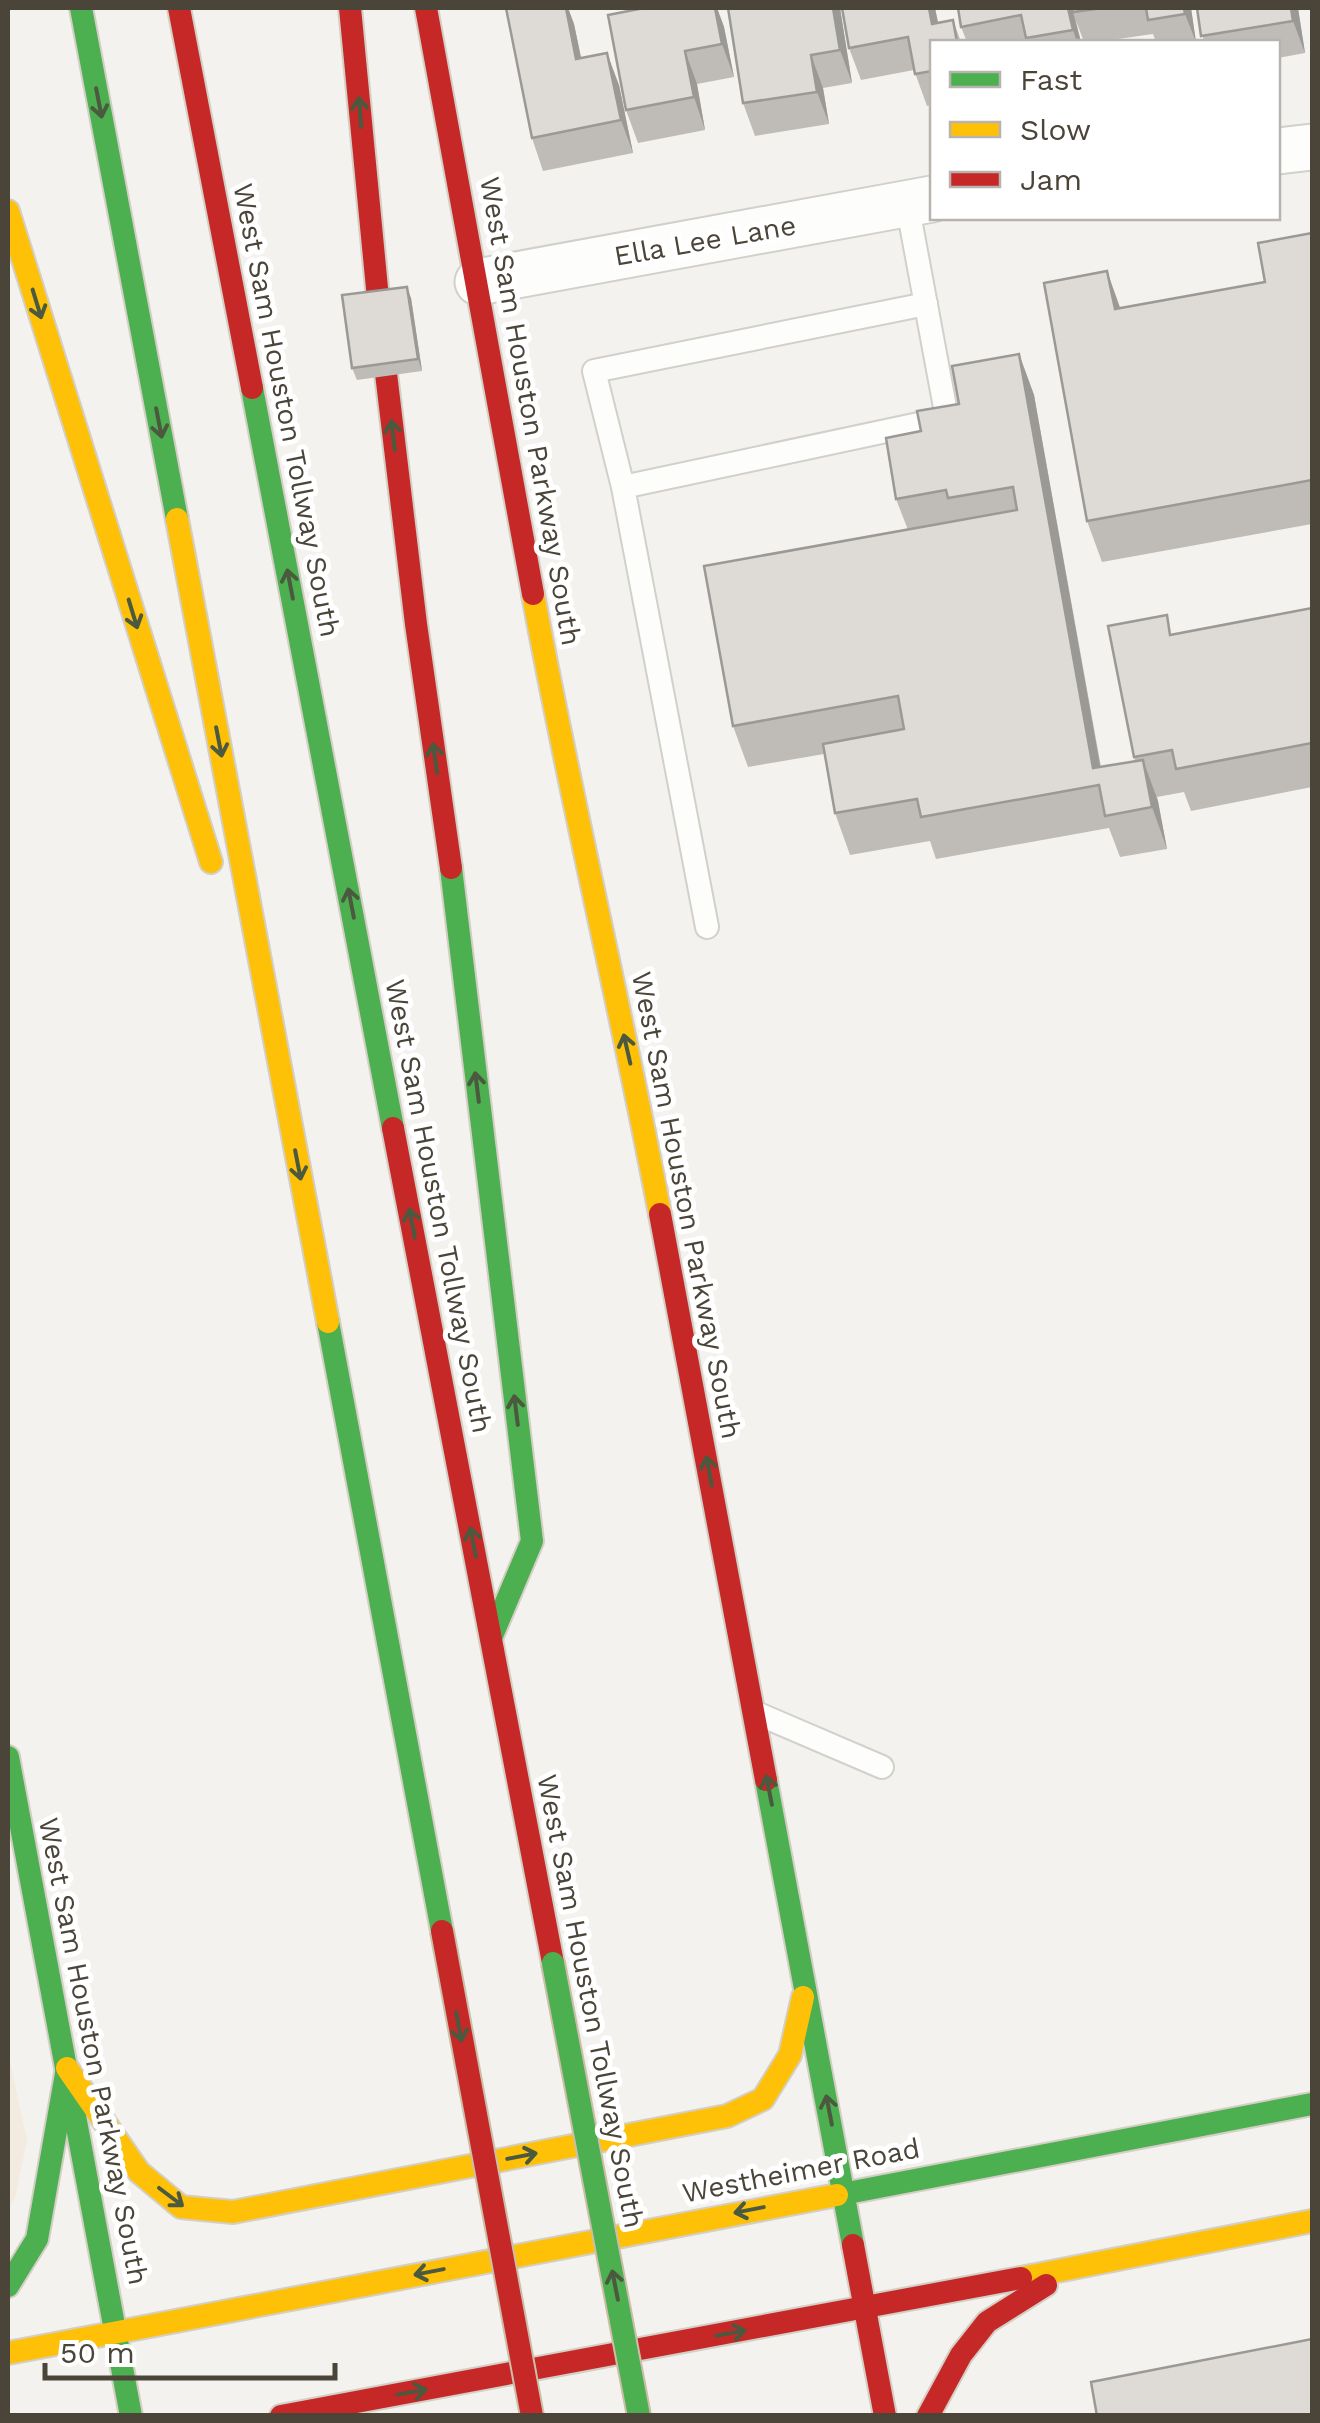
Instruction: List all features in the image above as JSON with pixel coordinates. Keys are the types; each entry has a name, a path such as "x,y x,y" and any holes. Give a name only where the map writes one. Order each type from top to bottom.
{"main road":[{"path":"81,8 532,2416"},
{"name":"West Sam Houston Tollway South","path":"179,8 639,2416"},
{"path":"350,8 382,340 532,1541 491,1638"},
{"name":"West Sam Houston Parkway South","path":"426,8 562,755 640,1102 885,2416"},
{"path":"8,211 215,877"},
{"path":"227,915 287,1105"},
{"name":"West Sam Houston Parkway South","path":"8,1757 14,1826 34,1938 67,2068 132,2416"},
{"path":"67,2068 139,2172 181,2207 233,2212 727,2116 763,2099 790,2056 806,1988"},
{"path":"8,2286 37,2239 67,2068"},
{"name":"Westheimer Road","path":"8,2353 1312,2104"},
{"path":"282,2416 1312,2221"},
{"path":"928,2416 961,2355 987,2322 1074,2268"}],"street":[{"path":"1280,151 1312,147"},
{"name":"Ella Lee Lane","path":"478,282 920,201"}],"lane":[{"path":"623,488 947,418 926,304 920,201"},
{"path":"707,927 623,488 594,371 926,304"},
{"path":"754,1712 882,1767"}],"shaded area":[{"path":"8,2052 27,2140 15,2199 8,2209"}],"building":[{"path":"506,8 566,8 576,59 607,53 621,120 532,138"},
{"path":"644,8 715,8 722,44 685,51 694,97 626,110 608,15"},
{"path":"728,8 833,8 840,50 811,55 817,92 743,103"},
{"path":"842,8 929,8 932,24 953,20 957,40 930,40 930,71 915,74 908,37 849,48"},
{"path":"958,8 1068,8 1073,30 1026,38 1021,15 961,27"},
{"path":"1146,8 1184,8 1185,14 1148,20"},
{"path":"1197,8 1291,8 1293,21 1201,36"},
{"path":"1312,233 1312,480 1087,521 1044,283 1107,271 1115,309 1265,282 1258,243"},
{"path":"407,287 418,359 352,368 342,295"},
{"path":"1019,354 1093,768 1143,760 1152,807 1105,816 1099,785 921,817 917,799 835,813 823,744 904,729 898,696 733,726 704,566 1017,510 1013,487 948,498 946,490 896,499 886,438 921,431 917,411 959,404 952,366"},
{"path":"1312,608 1312,743 1176,769 1172,750 1134,757 1108,626 1167,615 1170,635"},
{"path":"1312,2339 1312,2416 1097,2416 1091,2382"}],"traffic: fast":[{"path":"81,8 177,519"},
{"path":"252,388 393,1128"},
{"path":"451,868 532,1541 491,1638"},
{"path":"328,1322 442,1931"},
{"path":"8,1757 131,2416"},
{"path":"766,1780 853,2245"},
{"path":"553,1963 639,2416"},
{"path":"8,2286 37,2239 67,2068"},
{"path":"837,2195 1312,2104"}],"traffic: slow":[{"path":"8,211 211,862"},
{"path":"177,519 328,1322"},
{"path":"533,594 660,1214"},
{"path":"67,2068 139,2172 181,2207 233,2212 727,2116 763,2099 790,2055 803,1997"},
{"path":"8,2353 837,2195"},
{"path":"1021,2278 1312,2221"}],"traffic: jam":[{"path":"179,8 252,388"},
{"path":"350,8 382,340 416,624 451,868"},
{"path":"426,8 533,594"},
{"path":"393,1128 553,1963"},
{"path":"660,1214 766,1780"},
{"path":"442,1931 532,2416"},
{"path":"853,2245 885,2416"},
{"path":"281,2416 1021,2278"},
{"path":"928,2416 961,2355 987,2322 1046,2285"}]}
